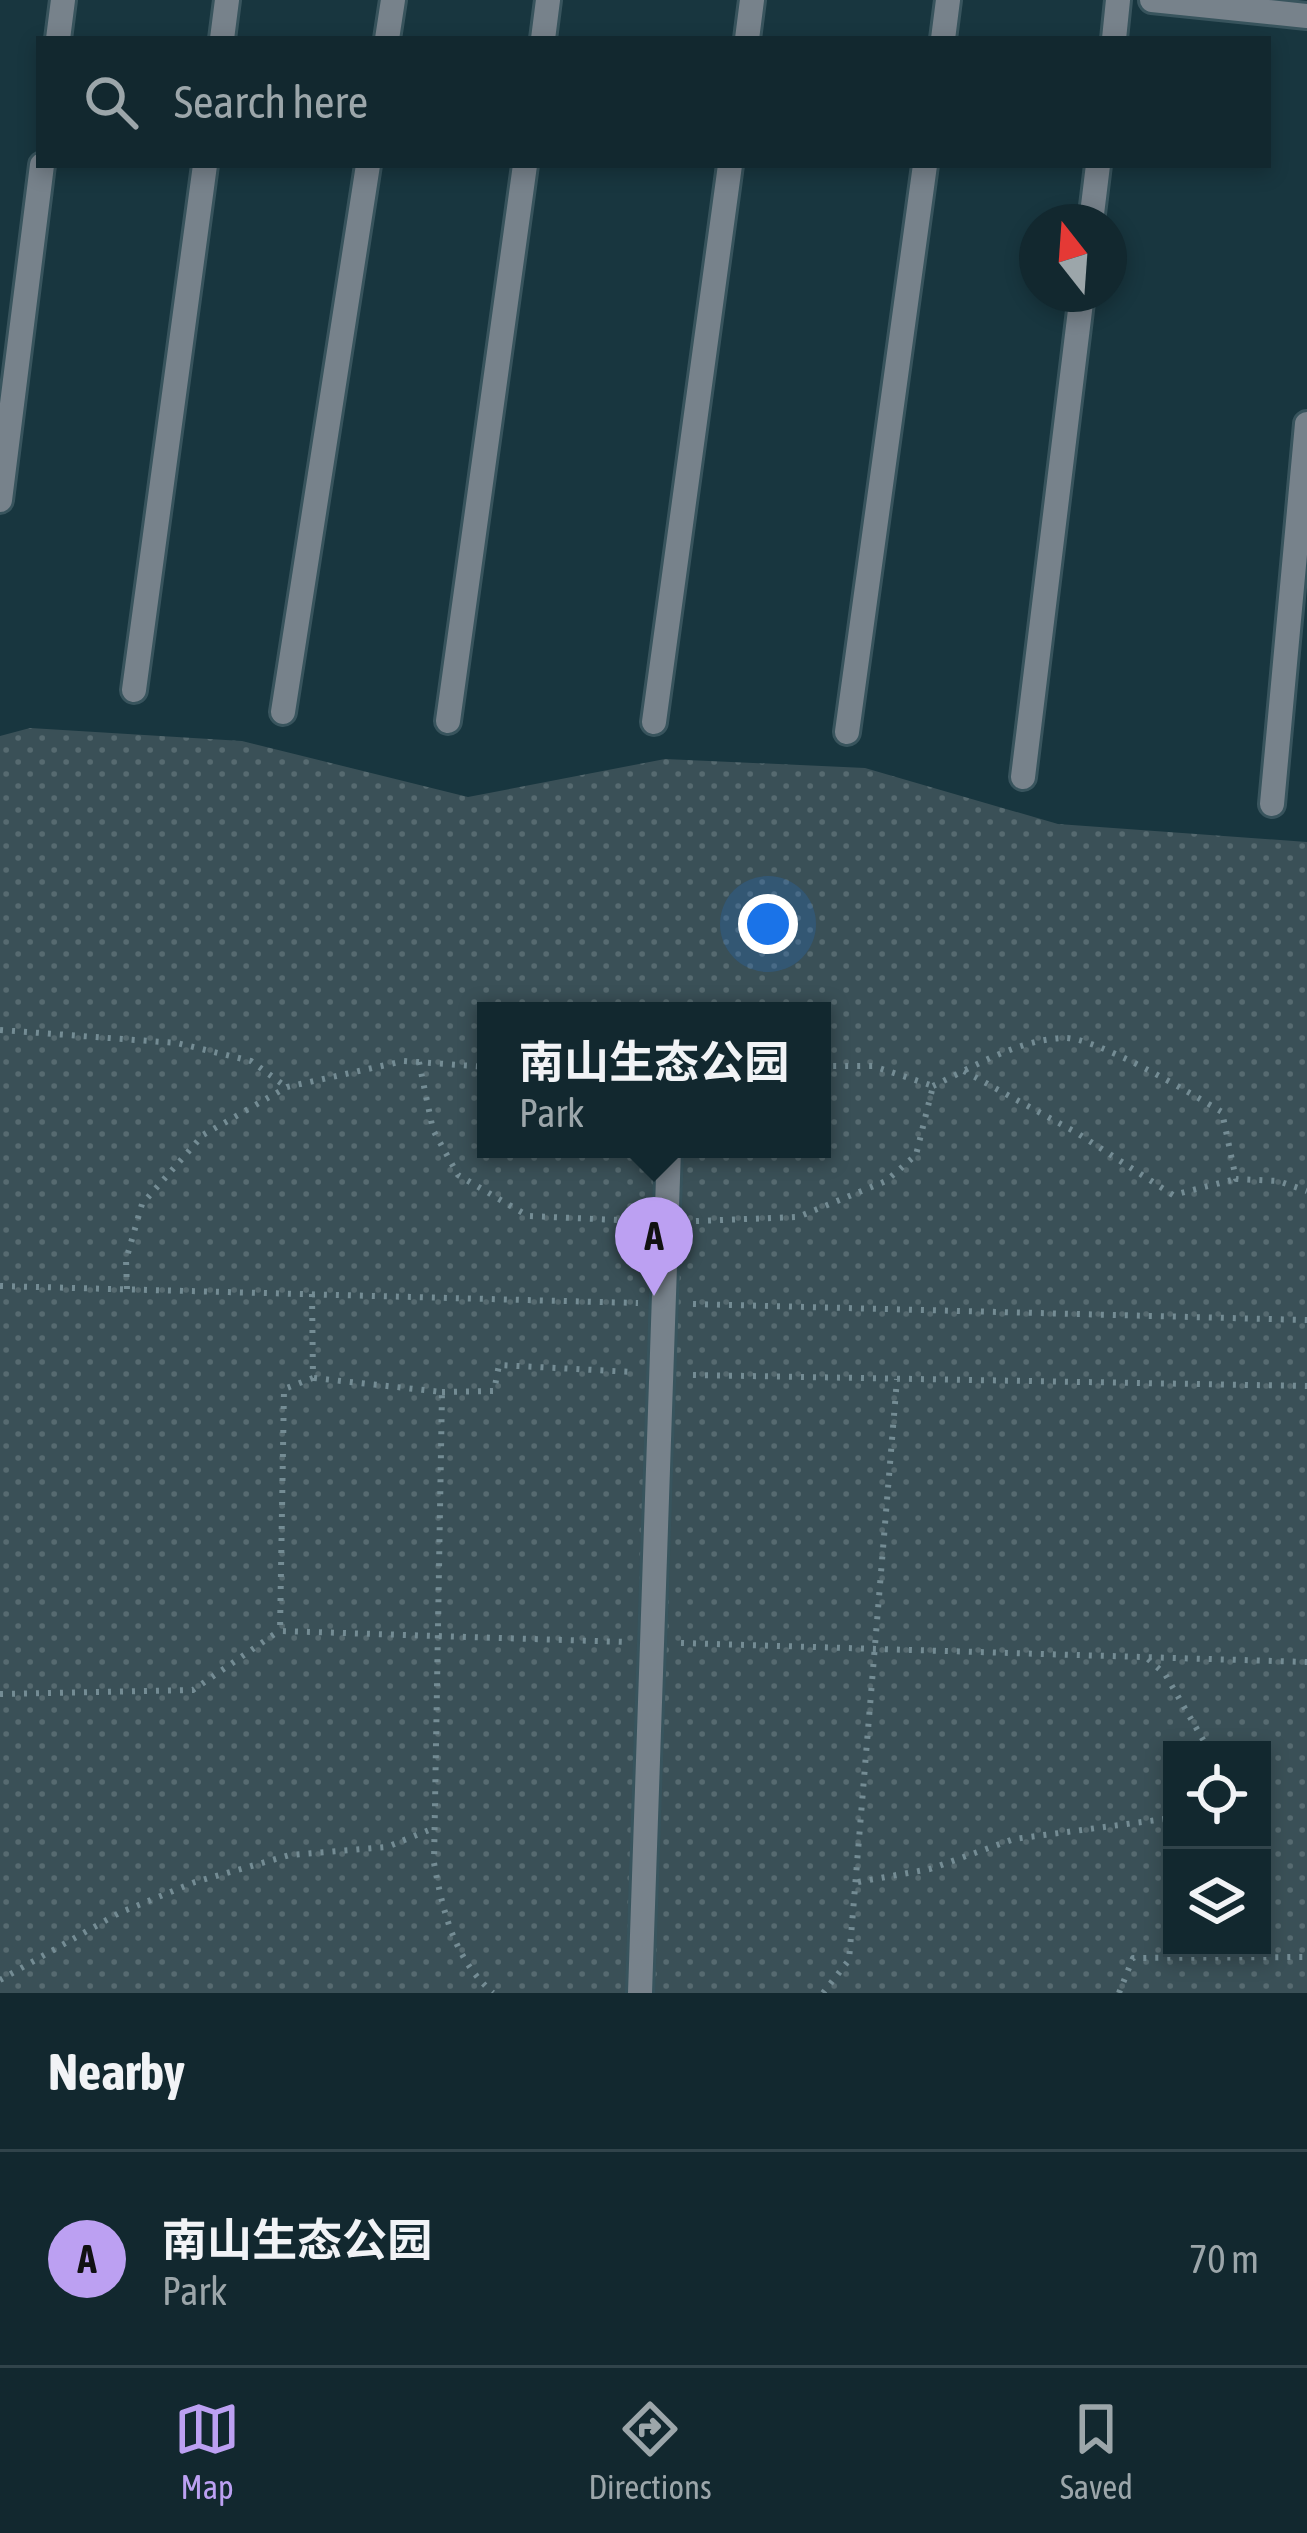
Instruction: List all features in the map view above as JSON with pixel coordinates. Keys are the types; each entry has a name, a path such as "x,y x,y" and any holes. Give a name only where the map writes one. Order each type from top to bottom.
{"street":[{"path":"58,36 62,0"},
{"path":"222,36 227,0"},
{"path":"387,36 393,0"},
{"path":"543,36 548,0"},
{"path":"747,36 752,0"},
{"path":"943,36 948,0"},
{"path":"1114,36 1118,0"},
{"path":"1153,0 1307,16"},
{"path":"0,500 42,168"},
{"path":"134,690 205,168"},
{"path":"283,712 368,168"},
{"path":"448,721 525,168"},
{"path":"654,722 730,168"},
{"path":"848,733 926,168"},
{"path":"1093,204 1098,168"},
{"path":"1023,777 1080,312"},
{"path":"1272,804 1307,424"},
{"path":"640,1993 669,1158"}],"path":[{"path":"0,1030 176,1043 251,1060 287,1087"},
{"path":"933,1086 1006,1051 1066,1037 1156,1073 1222,1112 1236,1179"},
{"path":"127,1289 126,1260 142,1204 203,1135 287,1087 404,1061 477,1066"},
{"path":"964,1071 1077,1133 1173,1195 1236,1179 1278,1181 1307,1191"},
{"path":"313,1378 442,1392 494,1391 499,1365 662,1374 1307,1385"},
{"path":"823,1993 848,1960 858,1882 897,1379"},
{"path":"442,1392 434,1863 446,1923 477,1979 493,1993"},
{"path":"0,1694 193,1690 280,1630"},
{"path":"1147,1657 1165,1675 1204,1741"},
{"path":"858,1882 930,1869 1014,1839 1163,1819"},
{"path":"0,1980 119,1913 195,1882 290,1855 387,1847 434,1828"},
{"path":"1271,1955 1307,1957"},
{"path":"1119,1993 1133,1958 1163,1956"}],"shaded area":[{"path":"30,728 242,741 468,797 665,759 865,768 1058,824 1307,842 1307,1993 0,1993 0,736"}],"place":[{"name":"南山生态公园","path":"654,1296"}]}
